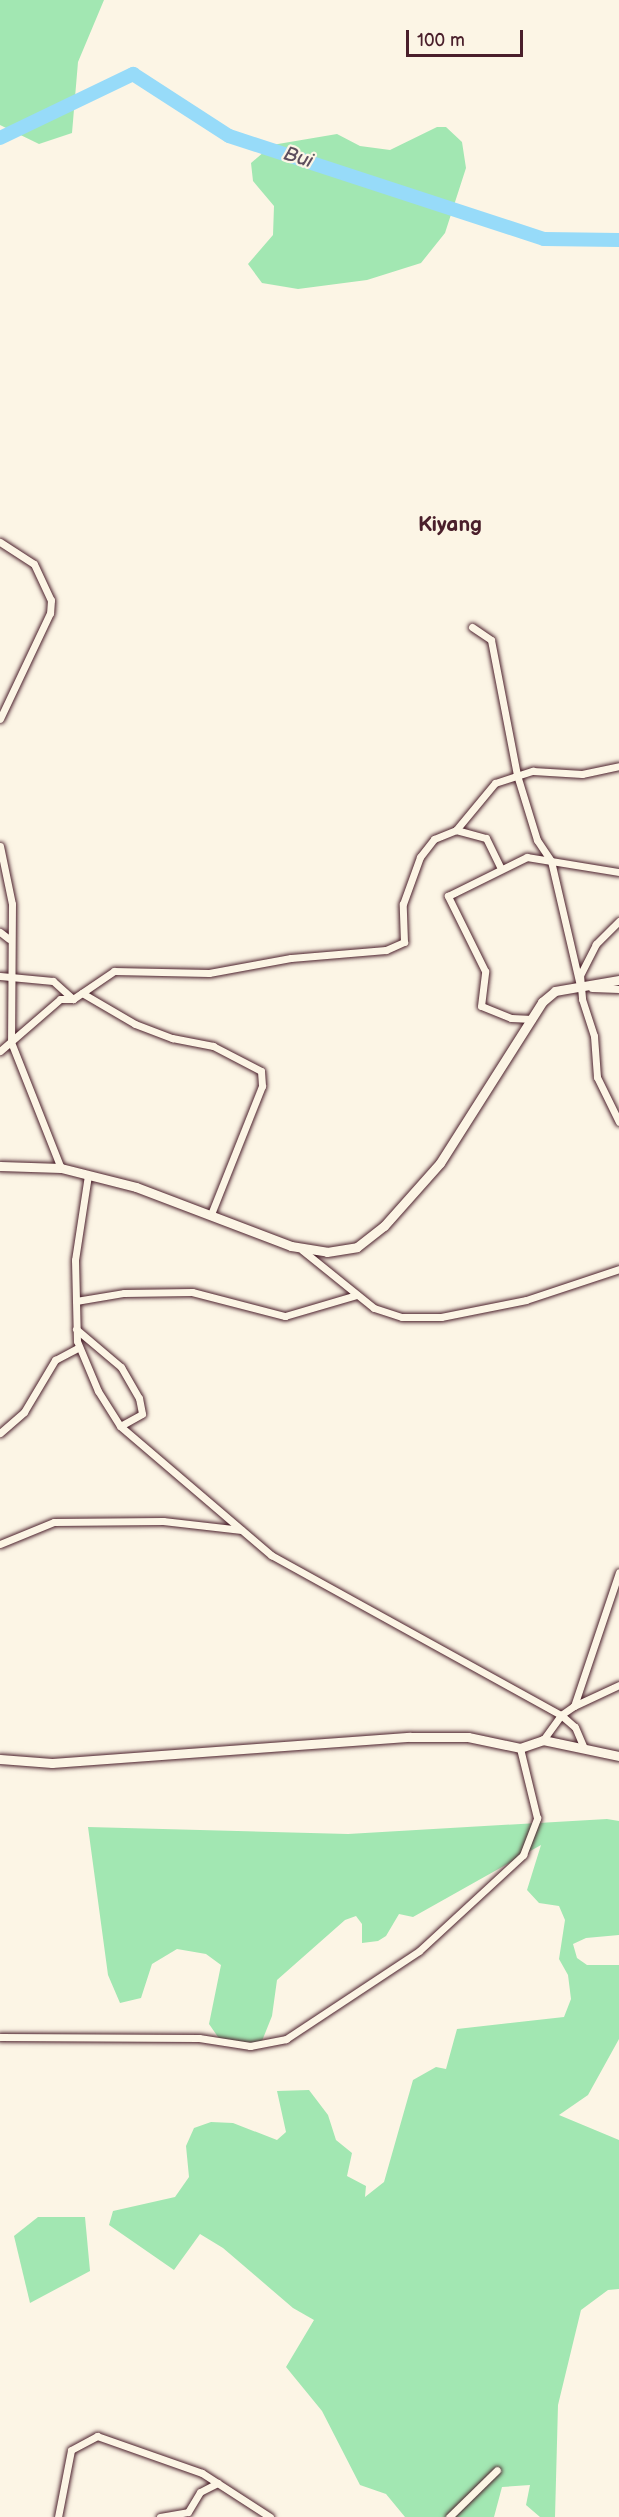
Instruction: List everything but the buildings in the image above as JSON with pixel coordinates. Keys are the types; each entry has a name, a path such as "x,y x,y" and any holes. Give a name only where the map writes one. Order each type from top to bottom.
{"main road":[{"path":"0,1166 62,1168 88,1174 211,1214 291,1246 327,1252 353,1248 384,1226 440,1163 532,1019 555,991 584,989 619,980"},
{"path":"0,1760 52,1763 410,1737 468,1737 520,1748 543,1740 619,1756"}],"street":[{"path":"0,542 34,564 51,600 50,613 0,719"},
{"path":"472,627 491,640 517,775 537,840 551,861 584,989 594,1036 597,1077 619,1122"},
{"path":"0,1051 60,999 73,999 118,970 209,973 291,958 386,950 404,942 403,904 420,857 434,839 456,830 495,783 517,775 542,771 582,774 619,766"},
{"path":"456,830 486,838 501,869"},
{"path":"0,846 10,882 11,1042 62,1168"},
{"path":"532,1019 511,1018 481,1006 485,971 448,900 451,893 526,857 619,872"},
{"path":"584,989 580,975 587,960 619,921"},
{"path":"0,932 9,939"},
{"path":"0,976 9,975 52,981 73,999"},
{"path":"584,989 619,989"},
{"path":"82,993 135,1024 172,1038 213,1046 261,1071 262,1086 211,1214"},
{"path":"88,1174 76,1253 76,1329 79,1347 120,1426 241,1530 298,1571 561,1715 575,1727 584,1748"},
{"path":"291,1246 310,1254 374,1308 402,1317 441,1317 526,1300 619,1269"},
{"path":"76,1301 124,1293 192,1292 285,1316 357,1295"},
{"path":"76,1329 121,1366 138,1398 142,1414 120,1426"},
{"path":"0,1433 24,1412 55,1360 79,1347"},
{"path":"0,1544 54,1522 163,1521 241,1530"},
{"path":"574,1706 619,1572"},
{"path":"543,1740 561,1715 574,1706 619,1685"},
{"path":"0,2037 199,2038 250,2046 286,2039 418,1951 523,1855 537,1818 520,1748"},
{"path":"58,2517 71,2450 97,2436 111,2437 218,2483 270,2517"},
{"path":"449,2517 497,2470"},
{"path":"160,2517 188,2512 200,2492 218,2483"}],"green space":[{"path":"0,0 104,0 78,62 72,133 39,144 0,125"},
{"path":"437,127 446,127 462,142 466,168 445,233 421,263 367,280 298,289 262,283 248,264 273,235 274,206 253,181 251,163 272,145 337,134 360,146 390,150"},
{"path":"607,1819 619,1821 619,1935 586,1938 573,1944 577,1958 587,1965 619,1965 619,2039 588,2095 559,2115 619,2140 619,2289 608,2290 581,2310 558,2405 555,2517 540,2517 526,2505 530,2485 502,2487 494,2517 405,2517 386,2494 360,2485 322,2411 286,2367 314,2320 293,2308 223,2248 200,2234 174,2270 109,2225 113,2211 175,2197 189,2177 186,2146 194,2128 211,2122 233,2123 277,2140 286,2132 277,2091 309,2090 328,2115 336,2140 352,2153 347,2176 366,2186 365,2197 384,2182 413,2080 436,2067 446,2069 457,2029 564,2017 571,1999 568,1975 559,1959 565,1920 559,1906 539,1903 527,1890 541,1845 413,1917 399,1914 386,1936 378,1941 362,1943 362,1924 356,1916 345,1920 277,1980 272,2016 262,2041 245,2049 218,2037 209,2024 221,1965 206,1954 177,1949 152,1964 141,1998 120,2003 108,1975 88,1827 348,1834"},
{"path":"38,2217 85,2217 90,2271 30,2303 14,2236"}],"waterway":[{"name":"Bui","path":"0,138 133,74 229,136 544,239 619,240"}],"district":[{"name":"Kiyang","path":"450,525"}]}
